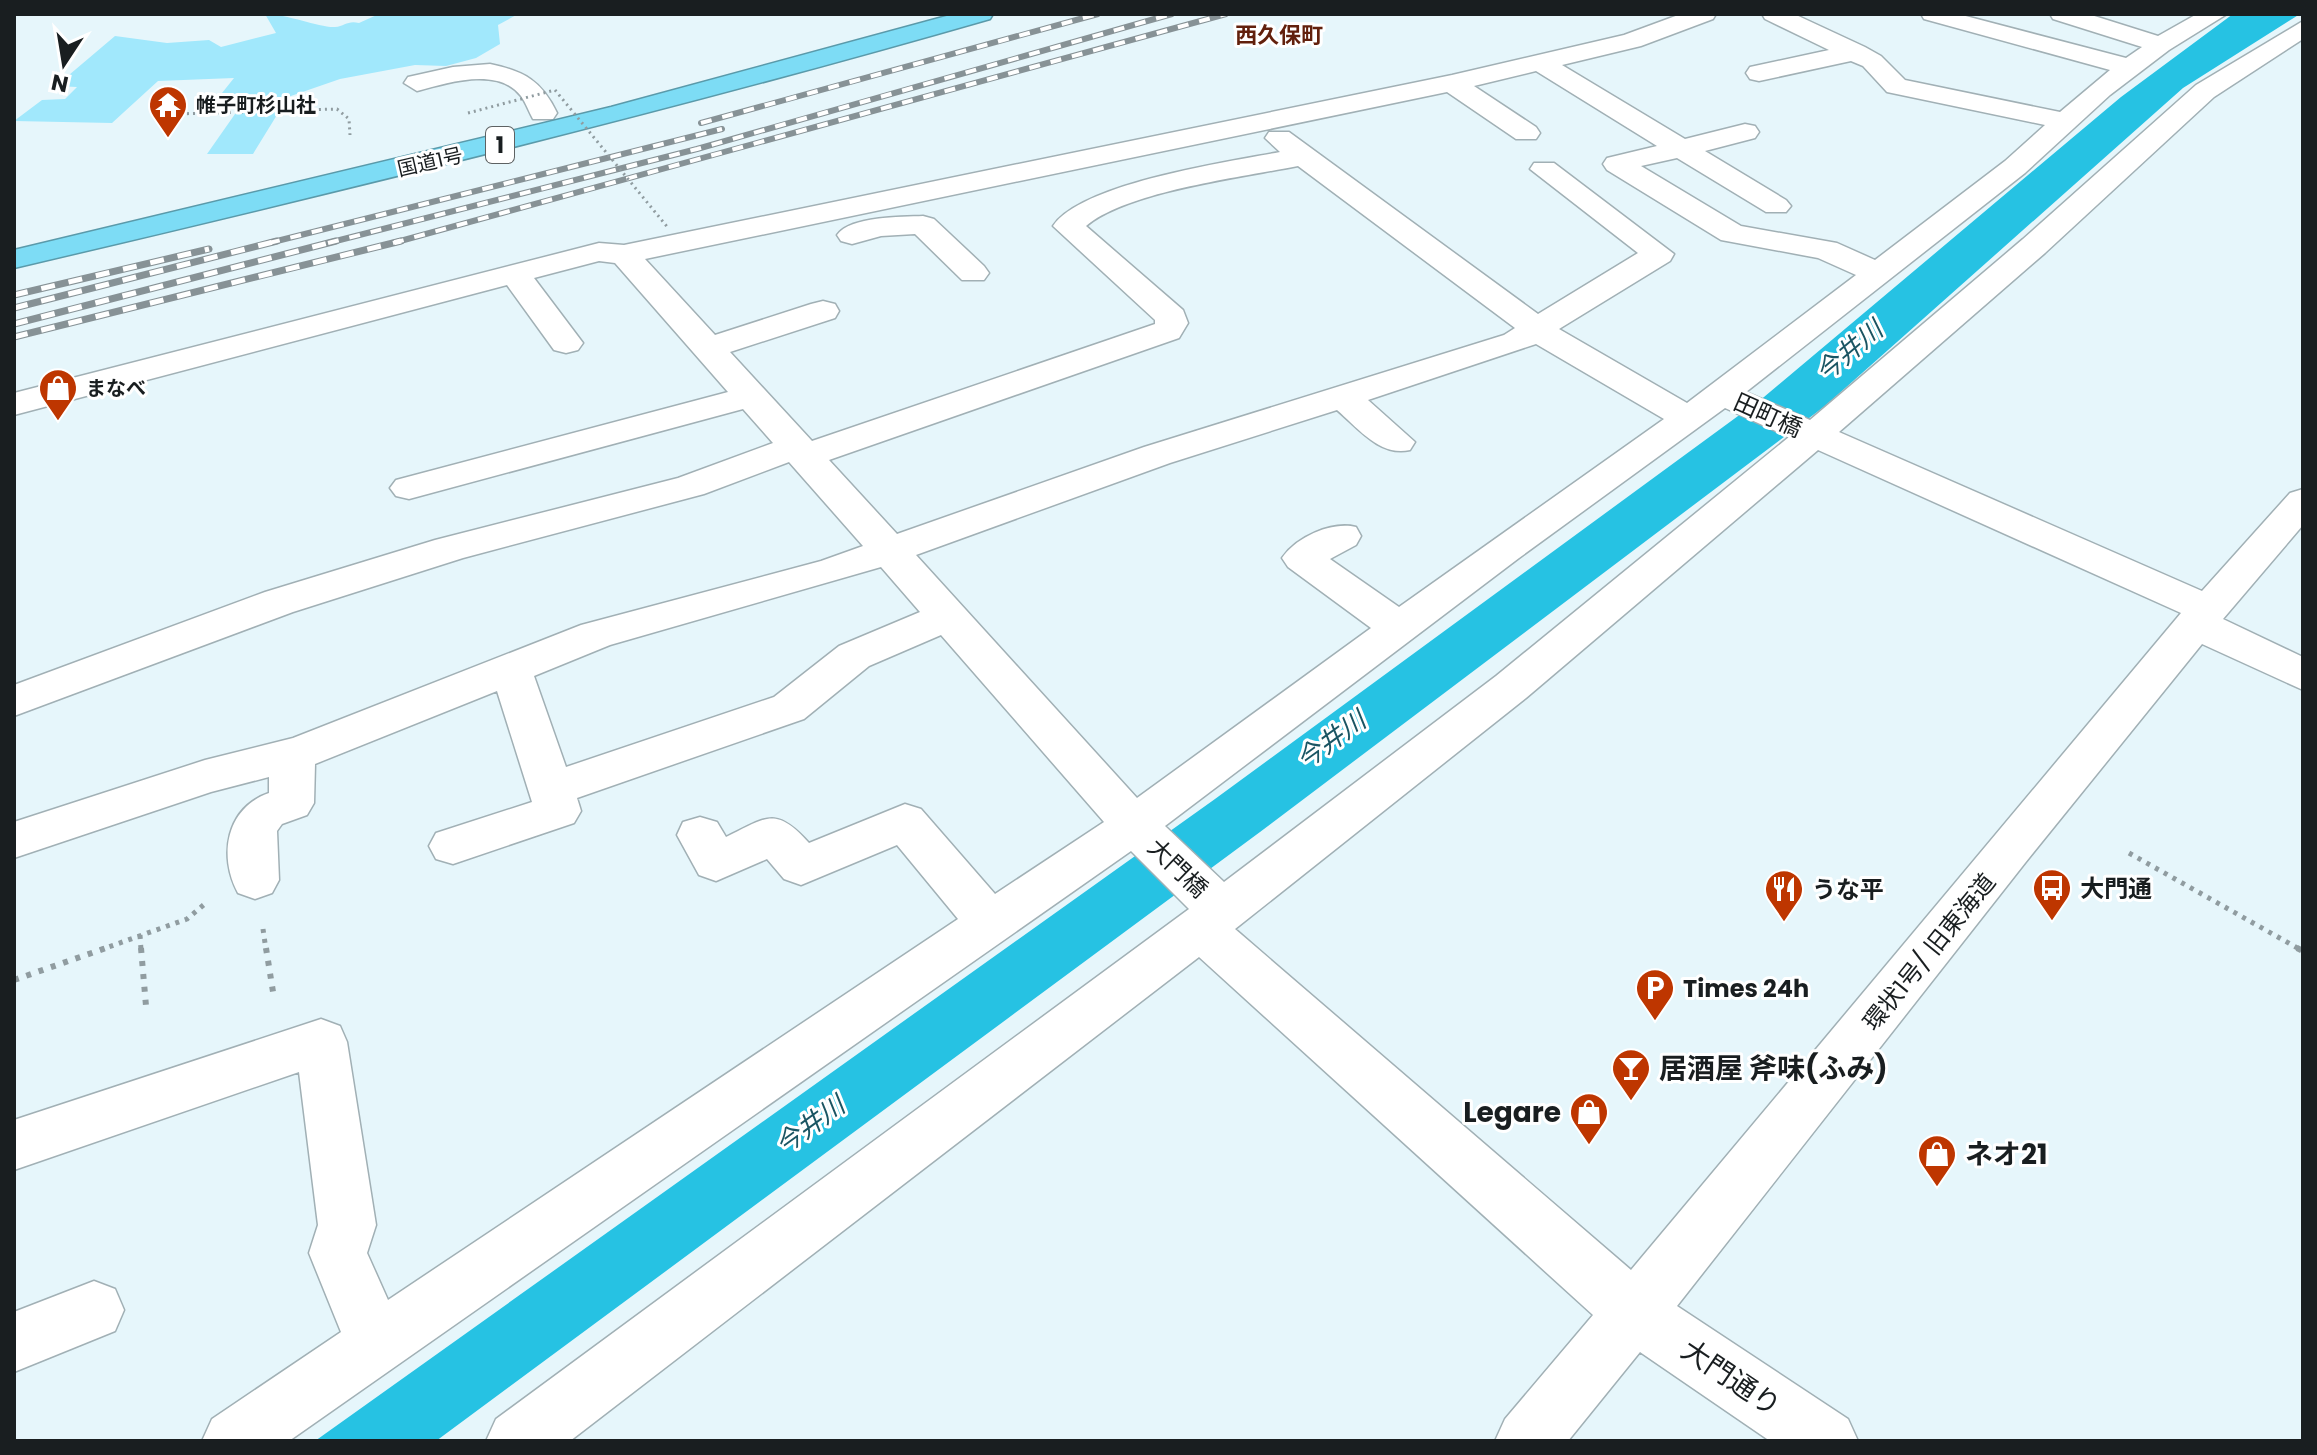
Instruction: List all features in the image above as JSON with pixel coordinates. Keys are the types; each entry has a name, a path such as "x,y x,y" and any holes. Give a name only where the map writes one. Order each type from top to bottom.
{"highway":[{"name":"国道1号","path":"14,235 911,14"},
{"name":"国道1号","path":"14,259 491,147 981,14"}],"street":[{"path":"14,404 599,252 624,254 1452,83 1632,41 1704,14"},
{"path":"1933,14 1986,31 2130,67"},
{"path":"2062,14 2160,45"},
{"path":"234,1441 1134,825 1706,407 2015,167 2130,67 2160,45 2214,14"},
{"path":"1790,16 1872,61 1896,86 2065,121"},
{"path":"518,1441 1210,919 1511,687 1814,435 2034,246 2205,91 2303,28"},
{"path":"1759,73 1856,52"},
{"path":"1539,62 1776,206"},
{"path":"417,83 460,71 501,71 549,102"},
{"path":"1452,83 1526,133"},
{"path":"1948,120 1970,101"},
{"name":"田町橋","path":"1258,123 1537,328 1596,367 1706,407 1814,435 2201,616 2303,675"},
{"path":"1745,132 1617,164 1732,234 1826,250 1879,273"},
{"path":"14,701 279,602 449,549 691,486 1167,331 1172,323 1171,317 1068,226 1074,217 1116,198 1303,156"},
{"path":"14,840 205,777 298,753 596,635 835,570 1157,455 1516,342 1659,254 1544,169"},
{"path":"1675,200 1739,184"},
{"path":"795,218 838,239 879,227 923,225 965,209"},
{"path":"923,225 973,273"},
{"name":"大門橋","path":"624,254 1134,825 1210,919 1636,1314"},
{"path":"515,274 566,343"},
{"path":"709,348 823,311"},
{"path":"409,488 752,396"},
{"path":"1342,396 1397,442"},
{"name":"環状1号/ 旧東海道","path":"1527,1441 1636,1314 2201,616 2303,501"},
{"path":"1342,536 1302,558 1400,628"},
{"path":"551,789 789,708 854,656 949,616"},
{"path":"453,846 558,811 510,667"},
{"path":"255,880 253,827 266,812 291,803 298,753"},
{"path":"700,835 716,862 774,835 801,866 905,822 991,923"},
{"path":"14,1145 321,1042 347,1225 338,1253 376,1343"},
{"path":"14,1342 94,1310"},
{"name":"大門通り","path":"1636,1314 1826,1441"}],"path":[{"path":"468,113 549,102 669,229"},
{"path":"175,114 337,109 349,119 350,140"},
{"path":"2129,853 2303,951"},
{"path":"14,980 187,919 201,904 255,880 282,1055"},
{"path":"140,935 146,1006"}],"shaded area":[{"path":"265,14 335,27 359,23 379,14 518,14 498,25 500,44 476,58 446,66 415,65 340,79 288,97 253,154 207,154 242,104 214,103 234,78 158,81 112,123 14,121 42,100 65,99 77,87 56,86 115,36 167,43 209,40 221,47 276,33"}],"water":[{"name":"今井川","path":"2233,14 2300,14 2183,88 1825,406 1260,832 436,1441 315,1441 1215,799 1764,397 2121,97"}],"railway":[{"path":"701,123 1098,14"},
{"path":"328,243 697,149 1172,14"},
{"path":"394,243 1226,14"},
{"path":"269,243 722,129"},
{"path":"14,308 277,241"},
{"path":"14,324 336,241"},
{"path":"394,243 401,241"},
{"path":"14,337 394,243"},
{"path":"14,295 209,249"}],"place":[{"name":"帷子町杉山社","path":"168,139"},
{"name":"まなべ","path":"58,422"},
{"name":"大門通","path":"2052,922"},
{"name":"うな平","path":"1784,923"},
{"name":"Times 24h","path":"1655,1022"},
{"name":"居酒屋 斧味(ふみ)","path":"1631,1102"},
{"name":"Legare","path":"1589,1146"},
{"name":"ネオ21","path":"1937,1188"}],"district":[{"name":"西久保町","path":"1279,35"}]}
